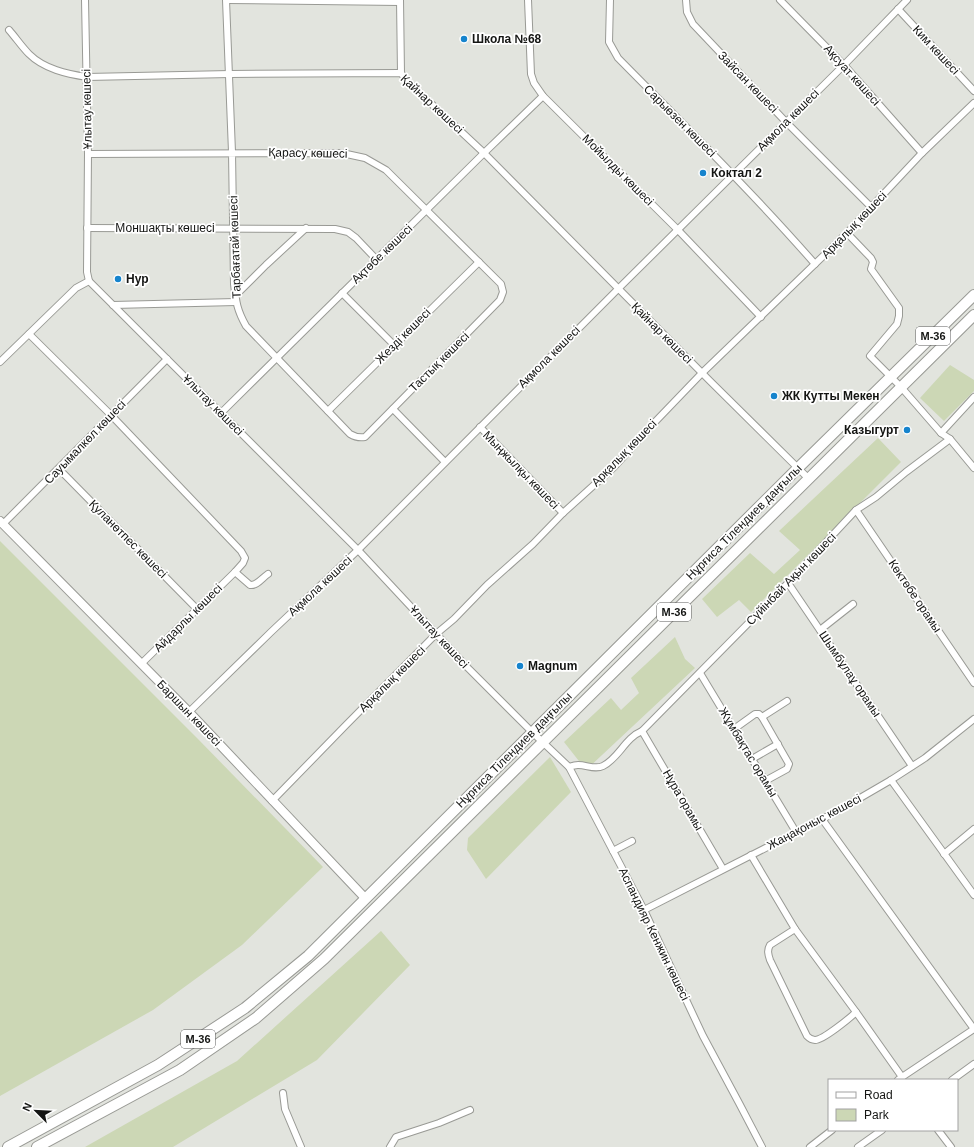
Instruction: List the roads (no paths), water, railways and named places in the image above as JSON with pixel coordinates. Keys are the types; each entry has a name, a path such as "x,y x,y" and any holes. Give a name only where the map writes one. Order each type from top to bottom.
{"main road":[{"name":"Нұрғиса Тілендиев даңғылы","path":"8,1147 158,1065 245,1008 308,956 974,295"},
{"name":"Нұрғиса Тілендиев даңғылы","path":"37,1147 180,1070 256,1018 324,959 974,315"}],"street":[{"name":"Ұлытау көшесі","path":"86,0 88,154 87,272 89,281 358,550 436,634 532,732"},
{"path":"227,0 400,1 401,73"},
{"name":"Тарбағатай көшесі","path":"227,0 232,152 234,284 239,313 246,326 350,434 355,437 365,437"},
{"name":"Мойылды көшесі","path":"528,0 531,74 534,83 543,96 678,230 760,317"},
{"name":"Сарыөзен көшесі","path":"610,0 609,42 618,58 786,230 816,264"},
{"name":"Зайсан көшесі","path":"686,0 687,12 693,24 786,122 872,208"},
{"name":"Ақсуат көшесі","path":"780,0 844,65 922,153"},
{"name":"Ақмола көшесі","path":"190,712 271,632 358,550 844,65 907,0"},
{"name":"Ким көшесі","path":"898,9 974,90"},
{"name":"Қайнар көшесі","path":"9,30 30,55 42,64 69,74 87,77 401,73 408,82 484,153 809,479"},
{"name":"Ақтөбе көшесі","path":"220,413 543,96"},
{"name":"Арқалық көшесі","path":"272,801 436,634 454,619 487,585 533,544 563,513 614,467 702,373 848,233 922,153 974,103"},
{"name":"Қарасу көшесі","path":"88,154 342,152 361,156 386,170 501,284"},
{"name":"Моншақты көшесі","path":"87,228 335,229 348,232 356,238 376,259"},
{"path":"113,305 236,299 266,265 306,228"},
{"path":"848,233 871,258 873,262 871,269 899,308 898,321 870,356 901,387 941,433 950,439 974,468"},
{"name":"Жезді көшесі","path":"328,411 479,262"},
{"path":"0,362 76,288 89,281"},
{"name":"Тастық көшесі","path":"365,437 500,300 503,292 501,284"},
{"path":"342,293 394,345"},
{"path":"28,334 111,415"},
{"name":"Сауымалкөл көшесі","path":"2,523 59,469 166,359"},
{"path":"941,433 974,397"},
{"path":"393,408 445,462"},
{"name":"Айдарлы көшесі","path":"111,415 241,551 245,558 243,563 235,572 141,664"},
{"name":"Мыңжылқы көшесі","path":"480,427 563,513"},
{"name":"Сүйінбай Ақын көшесі","path":"569,767 579,765 596,768 604,766 610,761 632,736 642,731 700,673 788,583 856,510 876,497 950,439"},
{"name":"Қуланөтпес көшесі","path":"59,469 197,609"},
{"name":"Көктөбе орамы","path":"856,510 974,683"},
{"name":"Баршын көшесі","path":"2,523 190,712 375,909"},
{"path":"235,572 250,585 255,585 268,574"},
{"name":"Шымбұлаұ орамы","path":"788,583 912,766"},
{"path":"820,630 853,604"},
{"name":"Жұмбақтас орамы","path":"700,673 796,832"},
{"path":"762,717 787,701"},
{"path":"734,729 755,714 759,714 762,717 789,764 787,769 765,781"},
{"name":"Жаңақоныс көшесі","path":"644,910 822,819 891,780 926,758 974,720"},
{"name":"Нұра орамы","path":"642,731 723,869"},
{"name":"Аспандияр Кенжин көшесі","path":"532,732 569,767 644,910 703,1036 740,1103 762,1147"},
{"path":"752,759 778,744"},
{"path":"891,780 974,896"},
{"path":"751,855 795,929 856,1012 900,1078 974,1029 822,819"},
{"path":"944,854 974,829"},
{"path":"613,851 632,842"},
{"path":"795,929 770,945 768,952 770,960 807,1036 812,1040 819,1039 843,1023 856,1012"},
{"path":"953,1079 974,1064"},
{"path":"283,1093 285,1109 301,1147"},
{"path":"390,1147 396,1137 439,1124 470,1110"},
{"path":"810,1147 831,1131"},
{"path":"858,1147 881,1131"},
{"path":"939,1131 951,1147"}],"place":[{"name":"Школа №68","path":"464,39"},
{"name":"Коктал 2","path":"703,173"},
{"name":"Нур","path":"118,279"},
{"name":"ЖК Кутты Мекен","path":"774,396"},
{"name":"Казыгурт","path":"907,430"},
{"name":"Magnum","path":"520,666"}]}
